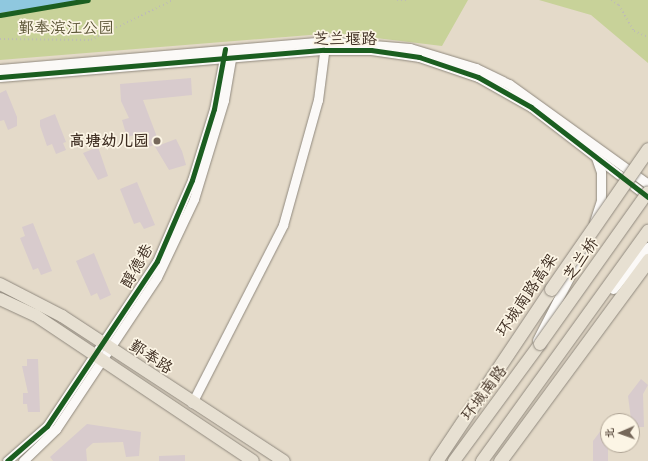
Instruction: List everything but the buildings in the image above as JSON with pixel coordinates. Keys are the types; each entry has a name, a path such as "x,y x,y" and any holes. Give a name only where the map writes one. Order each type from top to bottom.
{"highway":[{"name":"环城南路高架","path":"436,461 648,148"},
{"path":"500,461 648,260"}],"main road":[{"name":"芝兰桥","path":"540,344 648,192"},
{"path":"482,461 648,231"},
{"name":"鄞奉路","path":"0,284 62,316 192,403 284,461"},
{"name":"鄞奉路","path":"0,299 35,315 98,359 253,461"},
{"name":"环城南路","path":"454,461 540,344"}],"street":[{"path":"192,403 283,225 318,100 326,40"},
{"name":"芝兰堰路","path":"0,77 228,54 326,40 410,48 476,68 548,110 648,184"},
{"name":"芝兰堰路","path":"0,69 228,54 324,50 393,53 448,66 478,77 531,107 648,197"},
{"name":"醇德巷","path":"23,461 56,429 105,346 157,277 194,199 224,100 228,54"},
{"path":"520,372 581,260 601,200 601,172 594,154"},
{"path":"558,354 648,247"},
{"name":"醇德巷","path":"7,461 47,426 98,359"}],"path":[{"path":"0,39 91,40 173,0"},
{"path":"397,0 406,0"},
{"path":"612,0 619,5 634,31 648,37"}],"green space":[{"name":"鄞奉滨江公园","path":"66,0 468,0 442,46 335,33 0,60 0,11"},
{"path":"539,0 648,0 648,63 591,15"}],"water":[{"path":"0,0 88,0 0,13"}],"cycle path":[{"path":"0,15 88,0"},
{"path":"7,461 47,426 157,261 192,180 214,109 225,49"},
{"path":"0,77 324,50 371,50 419,57 478,77 531,107 648,197"}],"place":[{"name":"高塘幼儿园","path":"157,141"}]}
